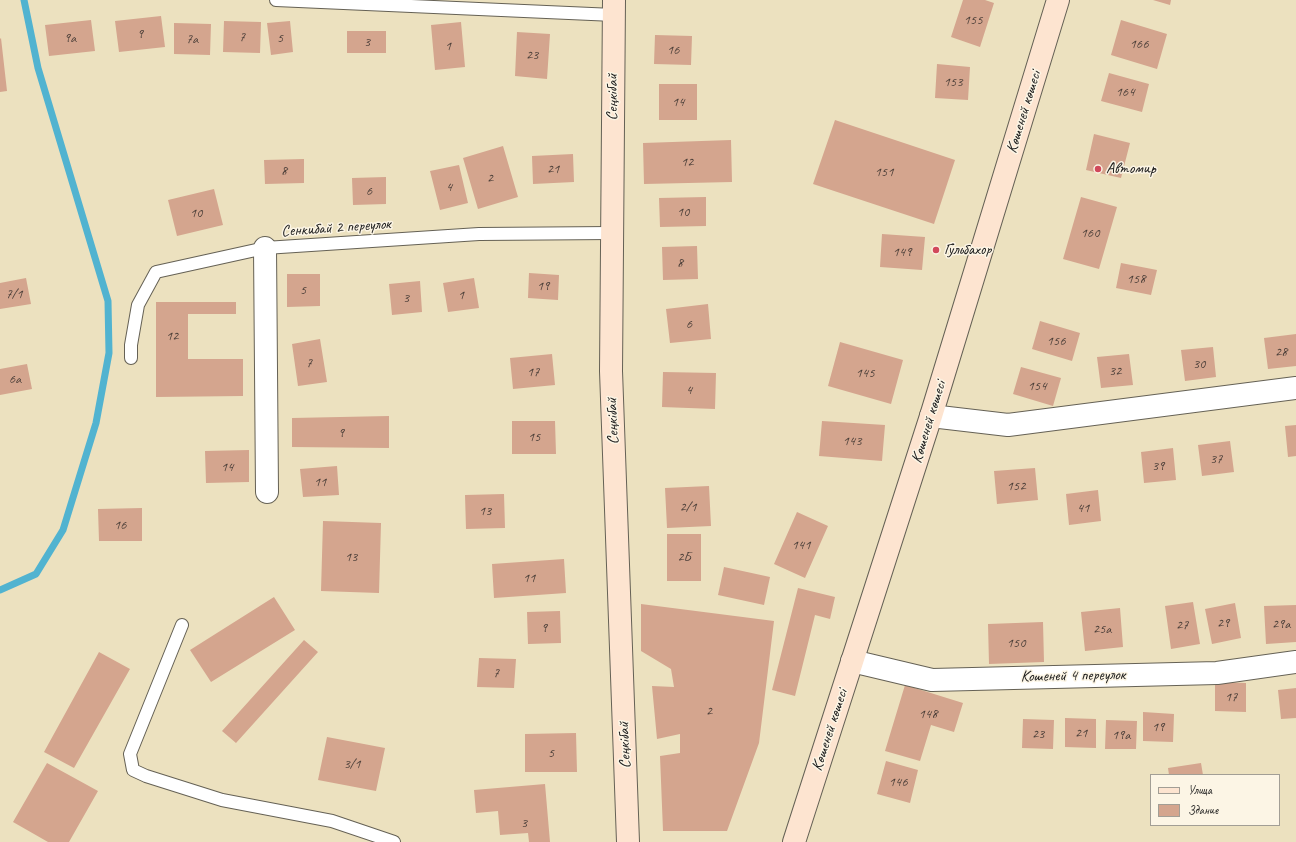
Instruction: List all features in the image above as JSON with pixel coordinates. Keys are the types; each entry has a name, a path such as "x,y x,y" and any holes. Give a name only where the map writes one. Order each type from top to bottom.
{"main road":[{"name":"Көшеней көшесі","path":"794,842 930,416 1058,0"},
{"name":"Сеңкібай","path":"614,7 611,370 628,842"}],"street":[{"path":"265,248 267,492"},
{"path":"930,416 1008,425 1296,388"},
{"name":"Кошеней 4 переулок","path":"852,661 932,680 1217,673 1296,662"}],"lane":[{"path":"276,0 614,7"},
{"name":"Сенкибай 2 переулок","path":"131,358 131,345 138,305 156,272 265,248 479,234 612,233"},
{"path":"182,625 130,754 133,770 146,776 222,800 332,822 394,842"}],"building":[{"path":"963,0 985,0 994,3 980,47 951,37"},
{"path":"1153,0 1171,0 1170,5"},
{"path":"161,16 165,47 119,52 115,21"},
{"path":"91,20 95,51 49,56 45,25"},
{"path":"1121,20 1167,34 1157,69 1111,55"},
{"path":"224,21 261,22 260,53 223,52"},
{"path":"290,21 293,52 271,55 267,23"},
{"path":"461,22 465,67 435,70 431,25"},
{"path":"174,23 211,24 210,55 174,54"},
{"path":"347,31 386,31 386,53 347,53"},
{"path":"517,32 550,34 547,79 515,76"},
{"path":"655,35 692,36 691,65 654,64"},
{"path":"1,38 7,91 0,92 0,39"},
{"path":"937,64 970,67 968,100 935,98"},
{"path":"1109,73 1149,84 1142,112 1101,101"},
{"path":"659,84 697,84 697,120 659,120"},
{"path":"835,120 955,160 934,224 813,184"},
{"path":"1094,134 1130,143 1121,178 1086,170"},
{"path":"731,140 732,182 644,184 643,143"},
{"path":"503,146 518,197 478,209 463,158"},
{"path":"573,154 574,182 533,184 532,156"},
{"path":"304,159 304,183 265,184 264,160"},
{"path":"459,165 468,203 440,210 430,171"},
{"path":"386,177 386,204 353,205 352,178"},
{"path":"214,189 223,225 177,236 168,200"},
{"path":"706,197 706,226 660,227 659,198"},
{"path":"1081,197 1117,207 1099,269 1063,259"},
{"path":"882,234 925,237 922,270 880,267"},
{"path":"697,246 698,279 663,280 662,247"},
{"path":"1121,263 1157,270 1151,295 1116,288"},
{"path":"529,273 559,275 558,300 528,298"},
{"path":"287,274 320,274 320,306 287,307"},
{"path":"26,278 31,304 0,309 0,283"},
{"path":"474,278 479,308 448,312 443,283"},
{"path":"420,281 422,312 392,315 389,284"},
{"path":"156,302 236,302 236,314 188,314 188,359 243,359 243,396 156,397"},
{"path":"708,304 711,339 670,343 666,309"},
{"path":"1040,321 1080,333 1072,361 1032,349"},
{"path":"1296,334 1296,366 1268,369 1264,338"},
{"path":"320,339 327,382 298,386 292,344"},
{"path":"840,342 903,360 891,404 828,386"},
{"path":"1213,347 1216,377 1185,381 1181,350"},
{"path":"552,354 555,385 513,389 510,358"},
{"path":"1129,354 1133,385 1101,388 1097,357"},
{"path":"27,364 32,389 0,395 0,369"},
{"path":"1021,367 1061,378 1053,406 1013,394"},
{"path":"663,372 716,373 715,409 662,407"},
{"path":"389,416 389,448 292,447 292,418"},
{"path":"512,421 555,421 556,454 512,454"},
{"path":"822,421 885,425 882,461 819,456"},
{"path":"1296,425 1296,456 1288,457 1285,426"},
{"path":"1230,441 1234,472 1202,476 1198,445"},
{"path":"1173,448 1176,480 1144,483 1141,452"},
{"path":"249,450 249,482 206,483 205,451"},
{"path":"337,466 339,495 303,497 300,469"},
{"path":"1035,468 1038,500 997,504 994,471"},
{"path":"709,486 711,526 667,528 665,488"},
{"path":"1098,490 1101,521 1069,525 1066,494"},
{"path":"504,494 505,528 466,529 465,495"},
{"path":"142,508 142,541 99,541 98,509"},
{"path":"797,512 828,526 805,578 774,564"},
{"path":"323,521 381,523 379,593 321,591"},
{"path":"667,534 701,534 701,581 667,581"},
{"path":"564,559 566,593 494,598 492,564"},
{"path":"724,567 770,577 764,605 718,595"},
{"path":"798,588 835,597 830,619 815,615 795,696 772,690"},
{"path":"274,597 295,630 211,682 190,650"},
{"path":"1193,602 1200,644 1171,649 1165,606"},
{"path":"1235,603 1241,638 1212,644 1205,609"},
{"path":"641,604 774,621 759,743 727,831 663,831 660,756 680,753 680,734 657,739 652,686 674,687 671,669 641,651"},
{"path":"1296,605 1296,642 1266,644 1264,606"},
{"path":"1120,608 1123,647 1085,651 1081,612"},
{"path":"560,611 561,643 528,644 527,612"},
{"path":"1043,622 1044,662 989,664 988,624"},
{"path":"304,640 318,652 236,743 222,731"},
{"path":"99,652 130,669 74,768 44,752"},
{"path":"479,658 516,659 514,688 477,687"},
{"path":"1215,682 1246,683 1246,712 1215,711"},
{"path":"905,685 963,703 954,732 931,725 920,761 885,751"},
{"path":"1296,688 1296,718 1281,719 1278,690"},
{"path":"1143,712 1174,714 1173,742 1143,741"},
{"path":"1065,718 1096,719 1096,748 1065,747"},
{"path":"1023,719 1054,720 1053,749 1022,748"},
{"path":"1106,720 1137,721 1136,749 1105,749"},
{"path":"576,733 577,772 525,772 525,734"},
{"path":"327,737 385,748 376,791 318,780"},
{"path":"886,761 918,770 910,803 877,794"},
{"path":"47,763 98,791 69,842 48,842 13,822"},
{"path":"1201,763 1203,774 1169,774 1168,768"},
{"path":"545,784 550,842 529,842 528,833 500,835 498,811 476,813 474,790"}],"waterway":[{"path":"0,590 36,574 63,530 96,423 109,353 108,301 38,68 24,0"}],"place":[{"name":"Автомир","path":"1098,169"},
{"name":"Гульбахор","path":"936,250"}]}
